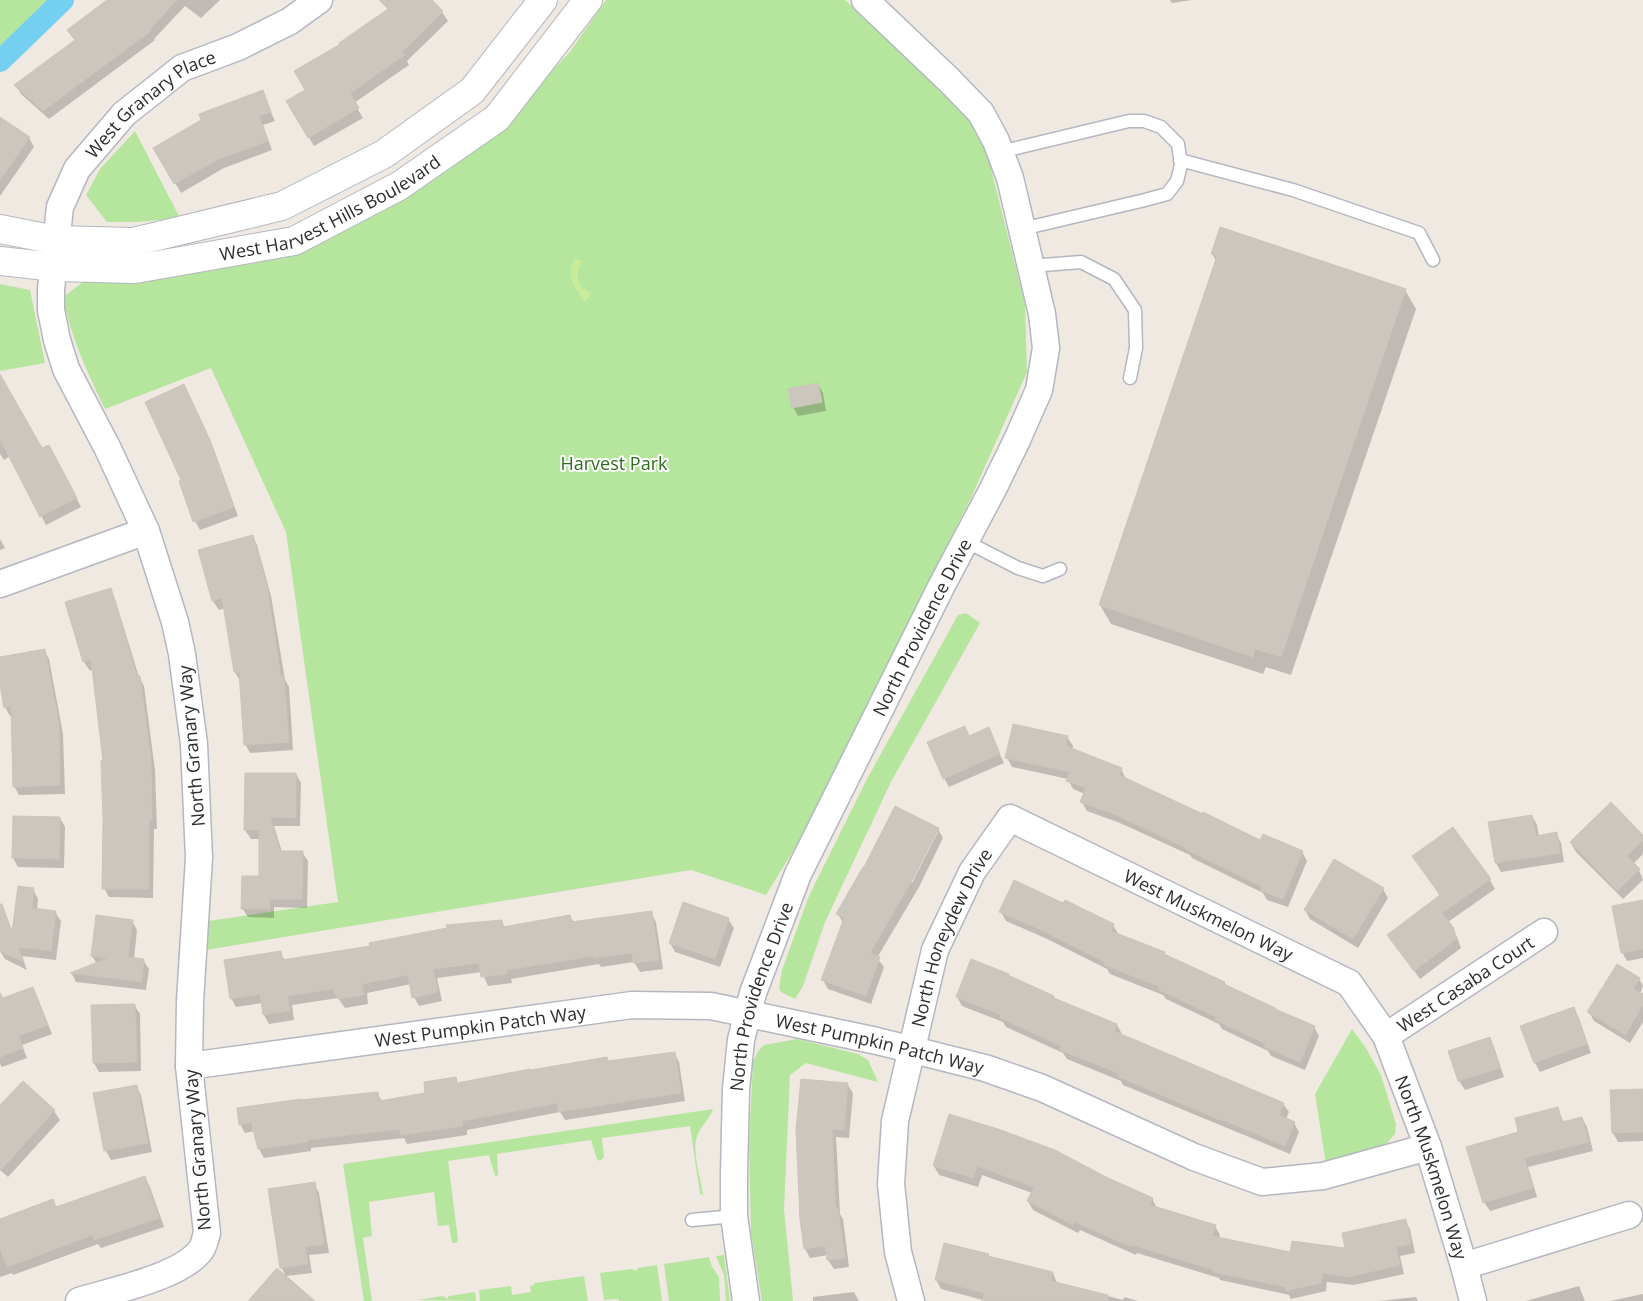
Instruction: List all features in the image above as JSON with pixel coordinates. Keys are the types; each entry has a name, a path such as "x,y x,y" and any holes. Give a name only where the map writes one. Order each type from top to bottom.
{"street":[{"name":"West Granary Place","path":"55,267 60,207 77,169 124,114 182,68 238,48 290,21 319,0"},
{"name":"West Harvest Hills Boulevard","path":"0,230 56,240 133,242 282,206 384,154 472,91 543,0"},
{"name":"West Harvest Hills Boulevard","path":"0,260 55,267 135,269 294,241 399,186 497,118 588,0"},
{"name":"North Providence Drive","path":"746,1301 734,1216 736,1089 741,1040 754,993 798,874 993,489 1039,390 1046,348 1042,314 1010,178 981,113 865,0"},
{"name":"North Granary Way","path":"55,267 51,289 51,310 56,340 66,368 108,449 146,531 175,622 182,654 194,744 199,858 190,1001 189,1066 207,1234 202,1250 190,1261 174,1270 79,1301"},
{"path":"0,584 146,531"},
{"name":"West Muskmelon Way","path":"1010,818 1349,983 1386,1036"},
{"name":"North Honeydew Drive","path":"911,1301 898,1252 891,1184 895,1121 935,950 972,872 1010,818"},
{"name":"West Casaba Court","path":"1386,1036 1544,932"},
{"name":"West Pumpkin Patch Way","path":"189,1066 632,1005 711,1006 911,1049 985,1068 1042,1088 1194,1157 1262,1182 1323,1176 1428,1147"},
{"name":"North Muskmelon Way","path":"1386,1036 1428,1147 1473,1301"},
{"path":"1464,1266 1629,1215"}],"lane":[{"path":"1000,152 1129,121 1144,121 1162,127 1178,144 1181,165 1177,181 1167,194 1022,229"},
{"path":"1180,160 1293,190 1419,233 1433,260"},
{"path":"1031,266 1080,262 1114,279 1136,310 1136,348 1130,378"},
{"path":"965,541 1018,568 1044,576 1060,569"},
{"path":"692,1220 734,1216"}],"green space":[{"path":"0,0 74,0 0,73"},
{"name":"Harvest Park","path":"606,0 845,0 925,71 983,137 1025,304 1027,372 971,498 798,843 766,895 691,870 206,950 202,922 338,902 286,532 211,368 105,409 75,340 63,297 83,282 190,272 311,244 420,189 498,127 569,53"},
{"path":"135,131 180,218 137,222 107,222 86,195 100,169"},
{"path":"574,259 582,261 578,275 582,289 592,293 585,302 572,282 571,272"},
{"path":"0,284 30,290 45,363 0,371"},
{"path":"966,613 980,623 891,782 825,922 803,986 795,999 781,992 779,988 782,970 809,896 867,779 958,615"},
{"path":"1352,1029 1366,1048 1381,1075 1396,1124 1395,1134 1386,1144 1326,1164 1315,1094"},
{"path":"797,1039 858,1054 868,1060 878,1082 806,1063 790,1075 784,1209 793,1301 762,1301 751,1233 749,1142 753,1062 758,1051 764,1045"},
{"path":"713,1109 699,1132 695,1146 703,1195 700,1194 690,1126 602,1138 604,1157 600,1161 597,1159 591,1140 497,1154 498,1175 495,1176 489,1155 448,1161 458,1240 456,1243 452,1243 449,1225 438,1226 434,1192 369,1202 372,1236 363,1238 372,1301 364,1301 343,1164"},
{"path":"724,1255 730,1301 726,1301 724,1275 716,1256"},
{"path":"709,1257 712,1267 719,1277 720,1301 669,1301 664,1264"},
{"path":"657,1265 662,1301 604,1300 600,1273 632,1269 636,1271 638,1268"},
{"path":"584,1276 588,1301 480,1301 479,1290 511,1286 512,1295 531,1292 530,1286 535,1283"},
{"path":"475,1292 476,1301 417,1300 443,1296 447,1299 449,1296"}],"building":[{"path":"107,0 177,0 150,29 151,31 43,111 14,85 75,40 67,30"},
{"path":"379,0 432,0 443,11 402,52 405,55 350,93 359,108 308,138 286,101 305,90 294,71 339,45 339,43 388,9"},
{"path":"263,90 271,112 259,116 268,141 219,159 174,184 153,148 201,120 199,114"},
{"path":"0,117 30,137 0,180"},
{"path":"1220,227 1406,289 1281,657 1255,649 1253,657 1099,605 1217,256 1211,254"},
{"path":"0,374 42,448 49,445 77,498 40,517 0,439"},
{"path":"818,383 822,402 792,408 788,389"},
{"path":"184,384 210,440 234,507 193,522 179,481 181,480 145,402"},
{"path":"253,535 267,586 281,677 284,677 289,742 244,745 239,672 234,672 222,598 212,601 198,550"},
{"path":"111,588 137,676 140,676 151,760 152,820 149,820 149,889 102,889 103,819 101,761 103,761 91,660 83,662 65,602"},
{"path":"45,649 59,724 60,785 13,787 11,706 4,708 0,685 0,657"},
{"path":"1013,724 1068,736 1066,746 1122,768 1119,775 1203,814 1203,812 1260,840 1263,834 1303,851 1283,899 1261,891 1262,887 1186,848 1114,814 1080,802 1086,788 1066,781 1070,772 1005,758"},
{"path":"965,726 969,736 989,727 1000,754 943,779 927,742"},
{"path":"245,773 296,773 296,818 270,817 280,851 303,851 302,899 270,899 270,909 241,909 242,876 259,876 259,830 244,830"},
{"path":"1611,802 1643,835 1643,840 1627,856 1640,869 1617,891 1570,842"},
{"path":"895,806 939,828 914,877 870,953 880,957 866,996 821,980 844,918 836,914 864,867"},
{"path":"1532,815 1536,836 1557,832 1560,853 1495,863 1488,822"},
{"path":"13,816 60,817 59,859 12,858"},
{"path":"1453,827 1491,879 1442,913 1453,927 1457,939 1414,971 1387,935 1440,895 1412,856"},
{"path":"1334,859 1384,888 1353,939 1304,910"},
{"path":"1014,880 1063,903 1065,900 1114,924 1111,931 1165,952 1164,954 1225,982 1224,984 1315,1026 1300,1062 1264,1047 1266,1044 1215,1020 1216,1017 1159,990 1160,987 1104,965 1105,962 1039,929 999,912"},
{"path":"18,886 34,888 32,908 56,911 51,951 18,947 24,962 0,951 0,904 2,904 12,932"},
{"path":"1643,900 1643,949 1621,953 1612,906"},
{"path":"683,902 729,918 715,959 669,943"},
{"path":"652,911 659,960 633,963 632,953 594,958 594,956 507,970 507,974 481,977 479,963 433,969 438,992 412,998 408,975 362,984 364,995 338,999 333,989 287,996 290,1011 263,1015 260,994 230,999 224,960 281,951 282,960 370,946 369,943 447,928 446,925 502,920 503,927 570,915 571,922"},
{"path":"96,915 133,920 128,957 144,959 142,982 70,973 108,958 91,956"},
{"path":"971,959 1009,974 1054,996 1054,998 1117,1024 1114,1031 1284,1103 1279,1115 1295,1122 1285,1146 1117,1076 1118,1073 1060,1050 1061,1046 1000,1018 1001,1015 956,997"},
{"path":"1617,964 1640,978 1633,989 1643,994 1643,1005 1625,1035 1587,1012"},
{"path":"33,987 48,1025 18,1036 23,1048 0,1057 0,993 3,998"},
{"path":"135,1004 137,1062 93,1063 91,1005"},
{"path":"1574,1007 1587,1044 1534,1063 1520,1026"},
{"path":"1490,1037 1500,1068 1458,1081 1448,1051"},
{"path":"675,1052 681,1093 558,1112 557,1103 462,1121 463,1126 400,1135 400,1129 307,1140 307,1142 258,1149 251,1122 239,1125 237,1108 301,1099 378,1092 379,1101 425,1093 424,1082 456,1077 457,1083 607,1057 608,1061"},
{"path":"801,1079 848,1083 844,1130 832,1129 836,1209 838,1209 845,1258 827,1260 825,1246 804,1249 800,1219 796,1129"},
{"path":"23,1081 55,1110 0,1171 0,1105"},
{"path":"137,1085 148,1143 104,1151 93,1093"},
{"path":"1643,1089 1643,1132 1612,1133 1610,1090"},
{"path":"1558,1107 1562,1122 1582,1117 1589,1142 1524,1158 1533,1188 1483,1203 1466,1147 1518,1132 1515,1118"},
{"path":"949,1114 998,1129 1055,1150 1108,1178 1153,1198 1150,1205 1216,1225 1212,1236 1290,1252 1292,1241 1345,1248 1342,1233 1406,1219 1411,1244 1396,1247 1400,1265 1348,1277 1323,1273 1321,1283 1285,1291 1286,1287 1213,1272 1214,1270 1132,1245 1131,1247 1075,1222 1073,1225 1027,1201 1034,1187 977,1166 973,1178 933,1166"},
{"path":"145,1176 159,1218 94,1240 93,1235 7,1267 0,1249 0,1219 53,1199 56,1207"},
{"path":"315,1182 324,1244 305,1247 308,1264 280,1268 268,1189"},
{"path":"944,1243 1053,1272 1051,1281 1108,1295 1108,1301 982,1301 984,1293 935,1280"},
{"path":"277,1268 315,1301 248,1301"}],"waterway":[{"path":"0,61 63,0"}]}
